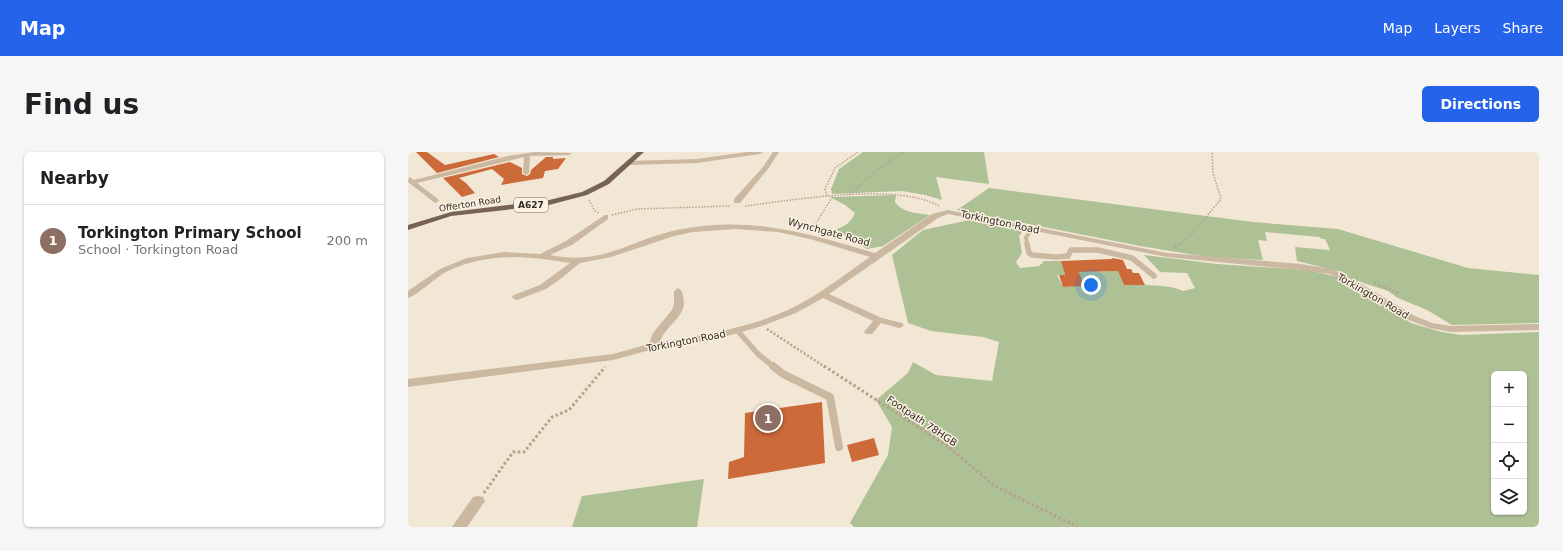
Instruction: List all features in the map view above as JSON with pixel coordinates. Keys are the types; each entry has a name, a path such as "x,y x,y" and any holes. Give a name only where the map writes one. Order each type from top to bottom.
{"main road":[{"name":"Offerton Road","path":"408,228 426,221 456,213 544,203 577,195 602,185 612,179 641,152"}],"street":[{"path":"629,163 697,161 760,152"},
{"path":"738,203 766,168 776,152"},
{"path":"410,180 508,158 527,155 569,153"},
{"path":"526,173 527,155"},
{"path":"410,180 435,201"},
{"name":"Torkington Road","path":"408,383 613,357 653,346 694,340 759,324 793,311 824,294 935,216 948,212 1167,255 1301,267 1331,272 1412,318 1430,325 1451,329 1539,327"},
{"path":"542,256 569,243 605,217"},
{"name":"Wynchgate Road","path":"408,295 447,268 470,259 494,255 542,256 559,260 578,261 604,257 627,251 679,232 702,229 746,227 791,232 876,256"},
{"path":"517,297 536,291 555,281 578,261"},
{"path":"653,346 657,335 677,311 679,304 678,290"},
{"path":"824,294 879,320 899,325"},
{"path":"868,332 879,320"},
{"path":"459,527 478,501"}],"lane":[{"path":"1033,229 1026,237 1029,253 1032,255 1063,257 1068,256 1071,250 1099,250 1132,258 1154,276"},
{"path":"736,330 758,354 784,374 830,397 839,448"}],"path":[{"path":"827,196 825,189 835,168 858,152"},
{"path":"849,195 878,169 904,152"},
{"path":"1167,255 1192,235 1221,199 1213,173 1212,152"},
{"path":"738,203 827,196 897,194 929,200 948,212"},
{"path":"577,195 588,198 595,211 605,217 637,209 731,206"},
{"path":"807,237 833,196"},
{"name":"Footpath 78HGB","path":"759,324 946,445 995,486 1078,527"},
{"path":"478,501 513,452 524,452 552,417 569,410 613,357"}],"green space":[{"path":"863,152 984,152 989,184 936,177 942,200 902,191 832,194 831,189 839,169"},
{"path":"989,188 1253,222 1338,229 1468,268 1539,275 1539,323 1452,325 1427,310 1398,298 1388,291 1351,279 1345,273 1297,261 1295,247 1330,250 1325,239 1321,239 1320,237 1265,232 1267,241 1258,240 1263,260 1207,257 1140,246 957,210"},
{"path":"896,195 895,202 898,206 911,212 930,215 883,246 867,249 838,231 837,229 848,223 855,213 845,205 830,197"},
{"path":"969,220 1023,231 1019,236 1022,253 1016,262 1020,268 1039,266 1044,261 1061,261 1065,275 1057,275 1063,287 1072,287 1079,272 1118,271 1124,285 1163,286 1183,291 1195,288 1187,273 1160,272 1144,255 1217,264 1308,270 1340,278 1411,323 1442,332 1461,335 1539,332 1539,527 854,527 850,523 888,455 892,427 876,400 908,373 913,362 936,375 992,381 999,342 983,337 931,331 908,323 892,255 923,230"},
{"path":"704,479 697,527 572,527 582,496"}],"building":[{"path":"416,152 427,152 445,165 494,154 499,157 437,173"},
{"path":"546,157 553,157 553,159 566,158 558,169 545,171 543,178 501,185 504,179 492,169 459,178 475,193 462,197 443,178 510,162 522,168 522,174 527,176 530,174 531,170"},
{"path":"1112,258 1123,260 1127,269 1131,269 1133,273 1139,273 1145,285 1124,285 1118,271 1079,272 1084,286 1063,287 1059,275 1065,275 1061,261"},
{"path":"822,402 825,463 728,479 729,462 744,457 745,413"},
{"path":"874,438 879,455 852,462 847,445"}],"place":[{"name":"Torkington Primary School","path":"768,418"}]}
